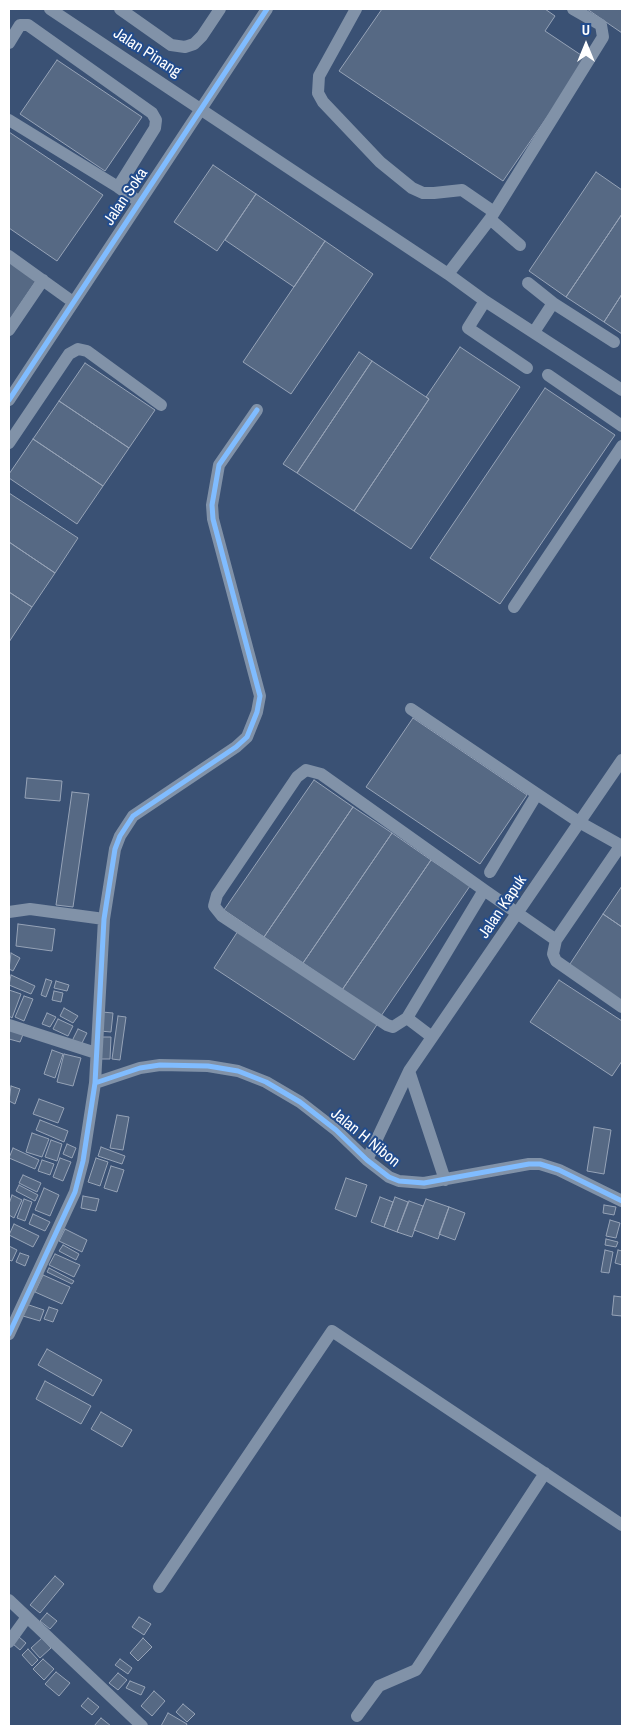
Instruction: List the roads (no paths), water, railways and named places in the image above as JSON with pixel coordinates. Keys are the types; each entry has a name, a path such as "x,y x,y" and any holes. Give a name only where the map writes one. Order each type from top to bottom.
{"street":[{"name":"Jalan Pinang","path":"50,9 448,274 485,301 622,390"},
{"path":"120,9 170,44 185,47 194,44 202,36 220,9"},
{"name":"Jalan Soka","path":"9,400 13,383 73,302 138,201 267,9"},
{"path":"356,9 319,76 318,93 323,102 380,162 412,188 434,193 462,190 492,216 520,245"},
{"path":"448,274 492,216 603,37 601,26 573,9"},
{"path":"9,43 20,25 28,26 152,113 156,120 154,128 118,187"},
{"path":"9,120 138,201"},
{"path":"9,256 73,302"},
{"path":"9,330 43,280"},
{"path":"528,283 553,303 614,342"},
{"path":"485,301 468,328 527,368"},
{"path":"534,332 553,303"},
{"path":"9,443 69,354 78,349 87,351 161,405"},
{"path":"548,375 622,426"},
{"path":"9,1334 75,1192 83,1161 95,1083 104,919 115,849 129,821 247,738 257,712 260,696 213,519 212,505 219,465 257,410"},
{"path":"514,607 622,446"},
{"path":"411,709 579,822 622,845 556,940 553,954 556,961 622,1007"},
{"name":"Jalan Kapuk","path":"367,1160 409,1071 519,914 622,760"},
{"path":"484,890 407,1018 393,1027 379,1020 222,916 214,906 217,895 297,777 306,770 321,774 556,940"},
{"path":"490,872 537,794"},
{"path":"9,912 30,910 104,919"},
{"path":"407,1018 432,1037"},
{"path":"9,1025 96,1054"},
{"name":"Jalan H Nibon","path":"95,1083 140,1068 160,1065 208,1066 238,1071 266,1082 294,1098 336,1130 367,1160 389,1177 399,1181 424,1184 529,1164 540,1164 558,1170 622,1201"},
{"path":"409,1071 445,1180"},
{"path":"159,1587 332,1332 622,1525"},
{"path":"357,1716 379,1686 416,1670 545,1474"},
{"path":"9,1600 142,1726"},
{"path":"9,1642 27,1617"}]}
